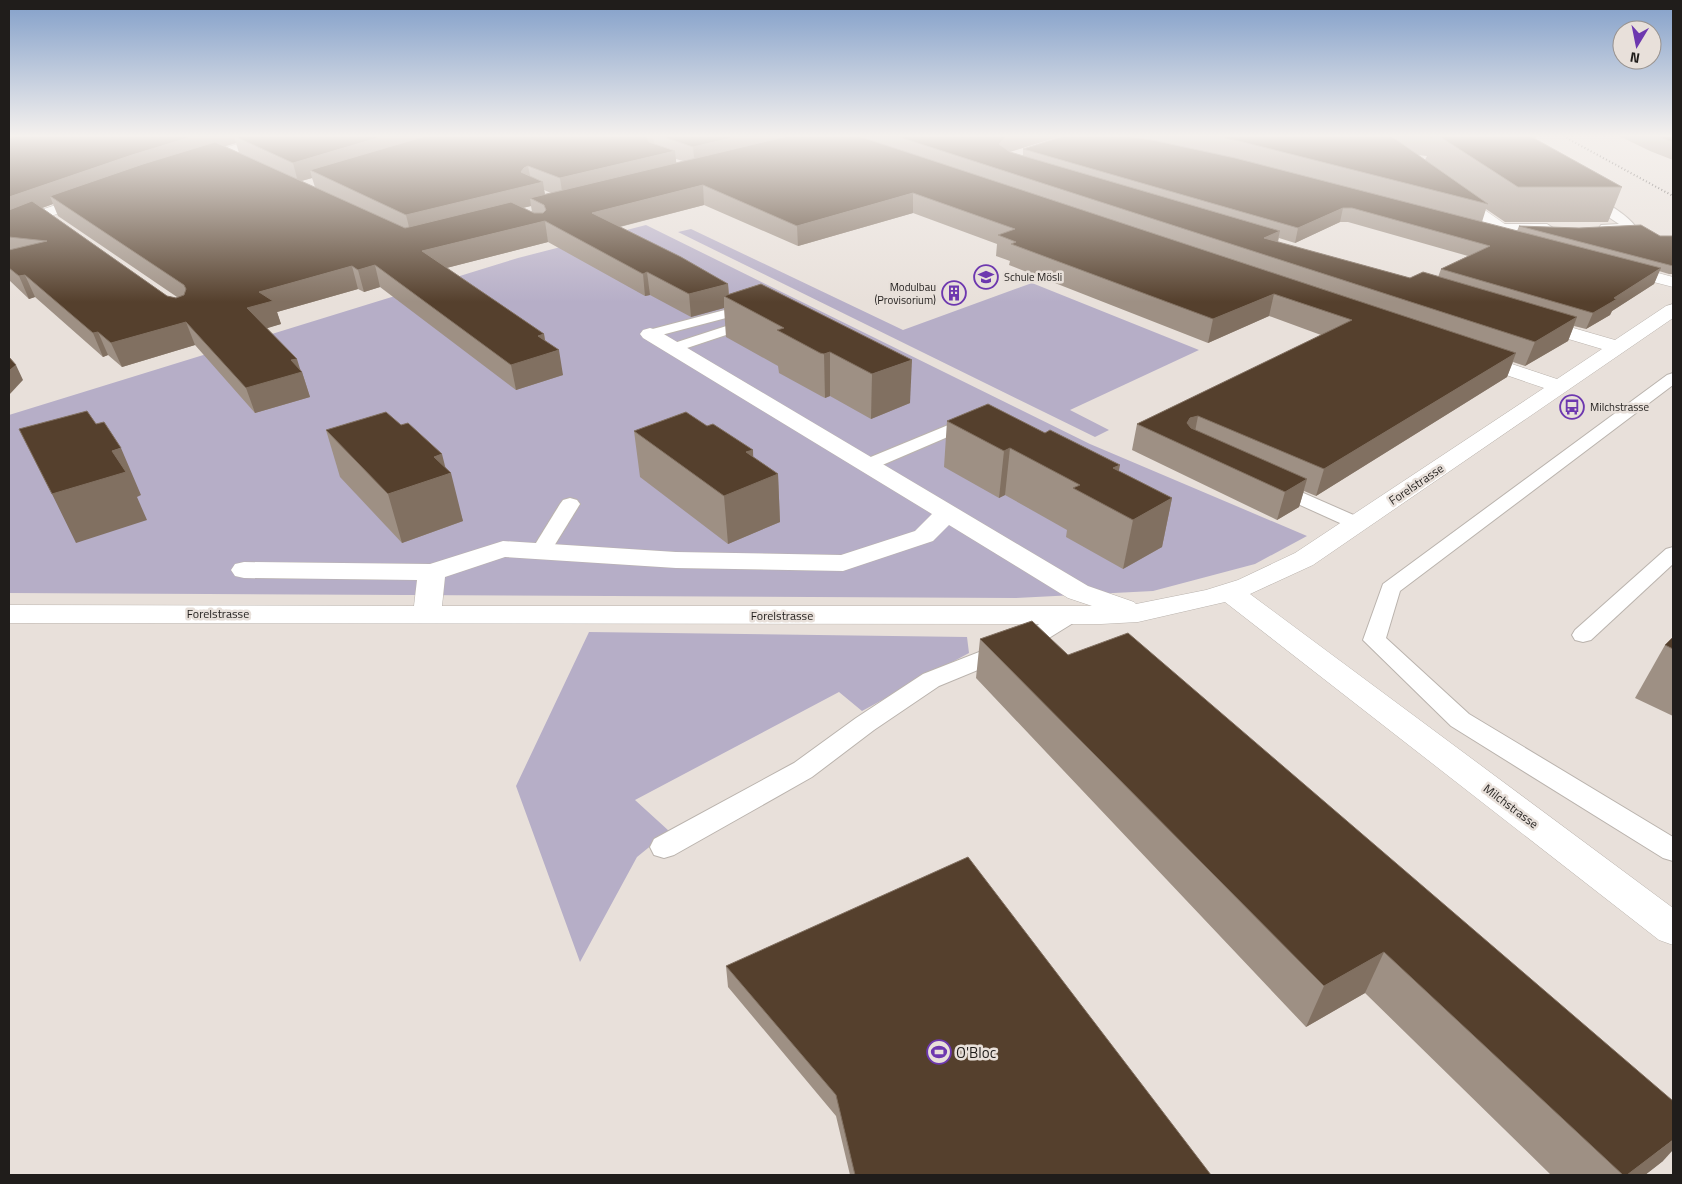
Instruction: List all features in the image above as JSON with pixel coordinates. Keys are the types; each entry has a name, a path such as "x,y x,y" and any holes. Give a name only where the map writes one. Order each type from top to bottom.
{"street":[{"path":"9,226 106,191"},
{"path":"1448,191 1516,239"},
{"path":"43,214 58,225"},
{"path":"1478,229 1534,244"},
{"path":"1608,264 1673,282"},
{"name":"Forelstrasse","path":"9,614 427,613 1070,616 1138,613 1230,592 1282,571 1358,524 1673,310"},
{"path":"1520,318 1616,347"},
{"path":"650,334 1078,592 1138,613"},
{"path":"1456,352 1559,386"},
{"path":"244,570 432,572 503,549 676,560 844,563 924,536 946,512"},
{"path":"427,613 432,572"},
{"name":"Milchstrasse","path":"1230,592 1673,929"}],"lane":[{"path":"1575,191 1616,215 1630,227 1594,228"},
{"path":"1500,228 1558,228"},
{"path":"650,334 740,310"},
{"path":"673,348 757,320"},
{"path":"1673,378 1390,588 1374,640 1460,720 1673,850"},
{"path":"867,465 958,426"},
{"path":"1262,480 1358,524"},
{"path":"541,551 570,504"},
{"path":"1583,635 1673,553"},
{"path":"664,847 803,770 865,724 931,680 1028,641 1070,616"}],"shaded area":[{"path":"646,225 1090,444 1307,536 1255,564 1153,591 1016,598 9,593 9,415 518,258"},
{"path":"691,229 903,330 1032,283 1199,350 1070,410 1109,430 1095,437 678,232"},
{"path":"589,632 967,637 969,653 862,711 839,692 635,800 669,831 637,857 580,962 516,786"}],"building":[{"path":"9,191 26,191 9,197"},
{"path":"64,191 324,191 405,228 511,202 534,213 543,213 546,210 544,205 530,198 558,191 678,191 592,213 681,257 728,284 689,294 647,272 643,274 545,221 422,251 544,334 538,336 559,350 511,365 375,265 358,270 352,266 259,292 273,301 247,308 297,359 291,360 302,372 246,388 186,322 111,343 98,332 93,333 25,275 19,276 9,268 9,250 47,241 9,237 9,210 32,201 167,296 176,298 184,295 186,289 184,285 50,196"},
{"path":"355,191 505,191 406,215"},
{"path":"717,191 1026,191 1516,353 1324,469 1198,416 1190,418 1187,423 1191,428 1307,479 1285,492 1137,424 1352,320 1274,294 1213,319 1011,244 1016,242 998,235 1015,229 913,193 797,226"},
{"path":"1067,191 1144,191 1280,231 1264,238 1410,278 1423,272 1577,317 1535,342"},
{"path":"1170,191 1364,191 1661,268 1614,298 1617,299 1593,313 1441,269 1490,246 1352,208 1343,208 1298,228"},
{"path":"1438,191 1470,191 1488,204"},
{"path":"1641,225 1660,236 1673,236 1673,266 1519,226 1579,228"},
{"path":"761,284 912,360 872,374 830,352 820,353 777,330 784,328 724,296"},
{"path":"9,357 16,365 9,371"},
{"path":"988,404 1045,433 1050,430 1120,465 1113,468 1172,498 1133,520 1073,488 1080,485 1010,448 1004,451 947,421"},
{"path":"87,411 96,424 104,422 121,448 112,451 126,472 52,494 19,429"},
{"path":"386,412 401,425 408,423 442,454 434,457 451,473 388,494 326,430"},
{"path":"686,412 707,426 713,424 753,450 746,452 778,474 724,496 634,431"},
{"path":"1032,621 1068,655 1128,633 1673,1101 1673,1140 1627,1175 1623,1175 1384,952 1324,986 980,639"},
{"path":"1673,637 1673,649 1665,645"},
{"name":"O'Bloc","path":"968,857 1211,1175 855,1175 836,1095 726,966"}],"railway":[{"path":"1664,191 1673,196"}],"place":[{"name":"Schule Mösli","path":"986,277"},
{"name":"Modulbau (Provisorium)","path":"954,293"},
{"name":"Milchstrasse","path":"1572,407"},
{"name":"O'Bloc","path":"939,1052"}]}
